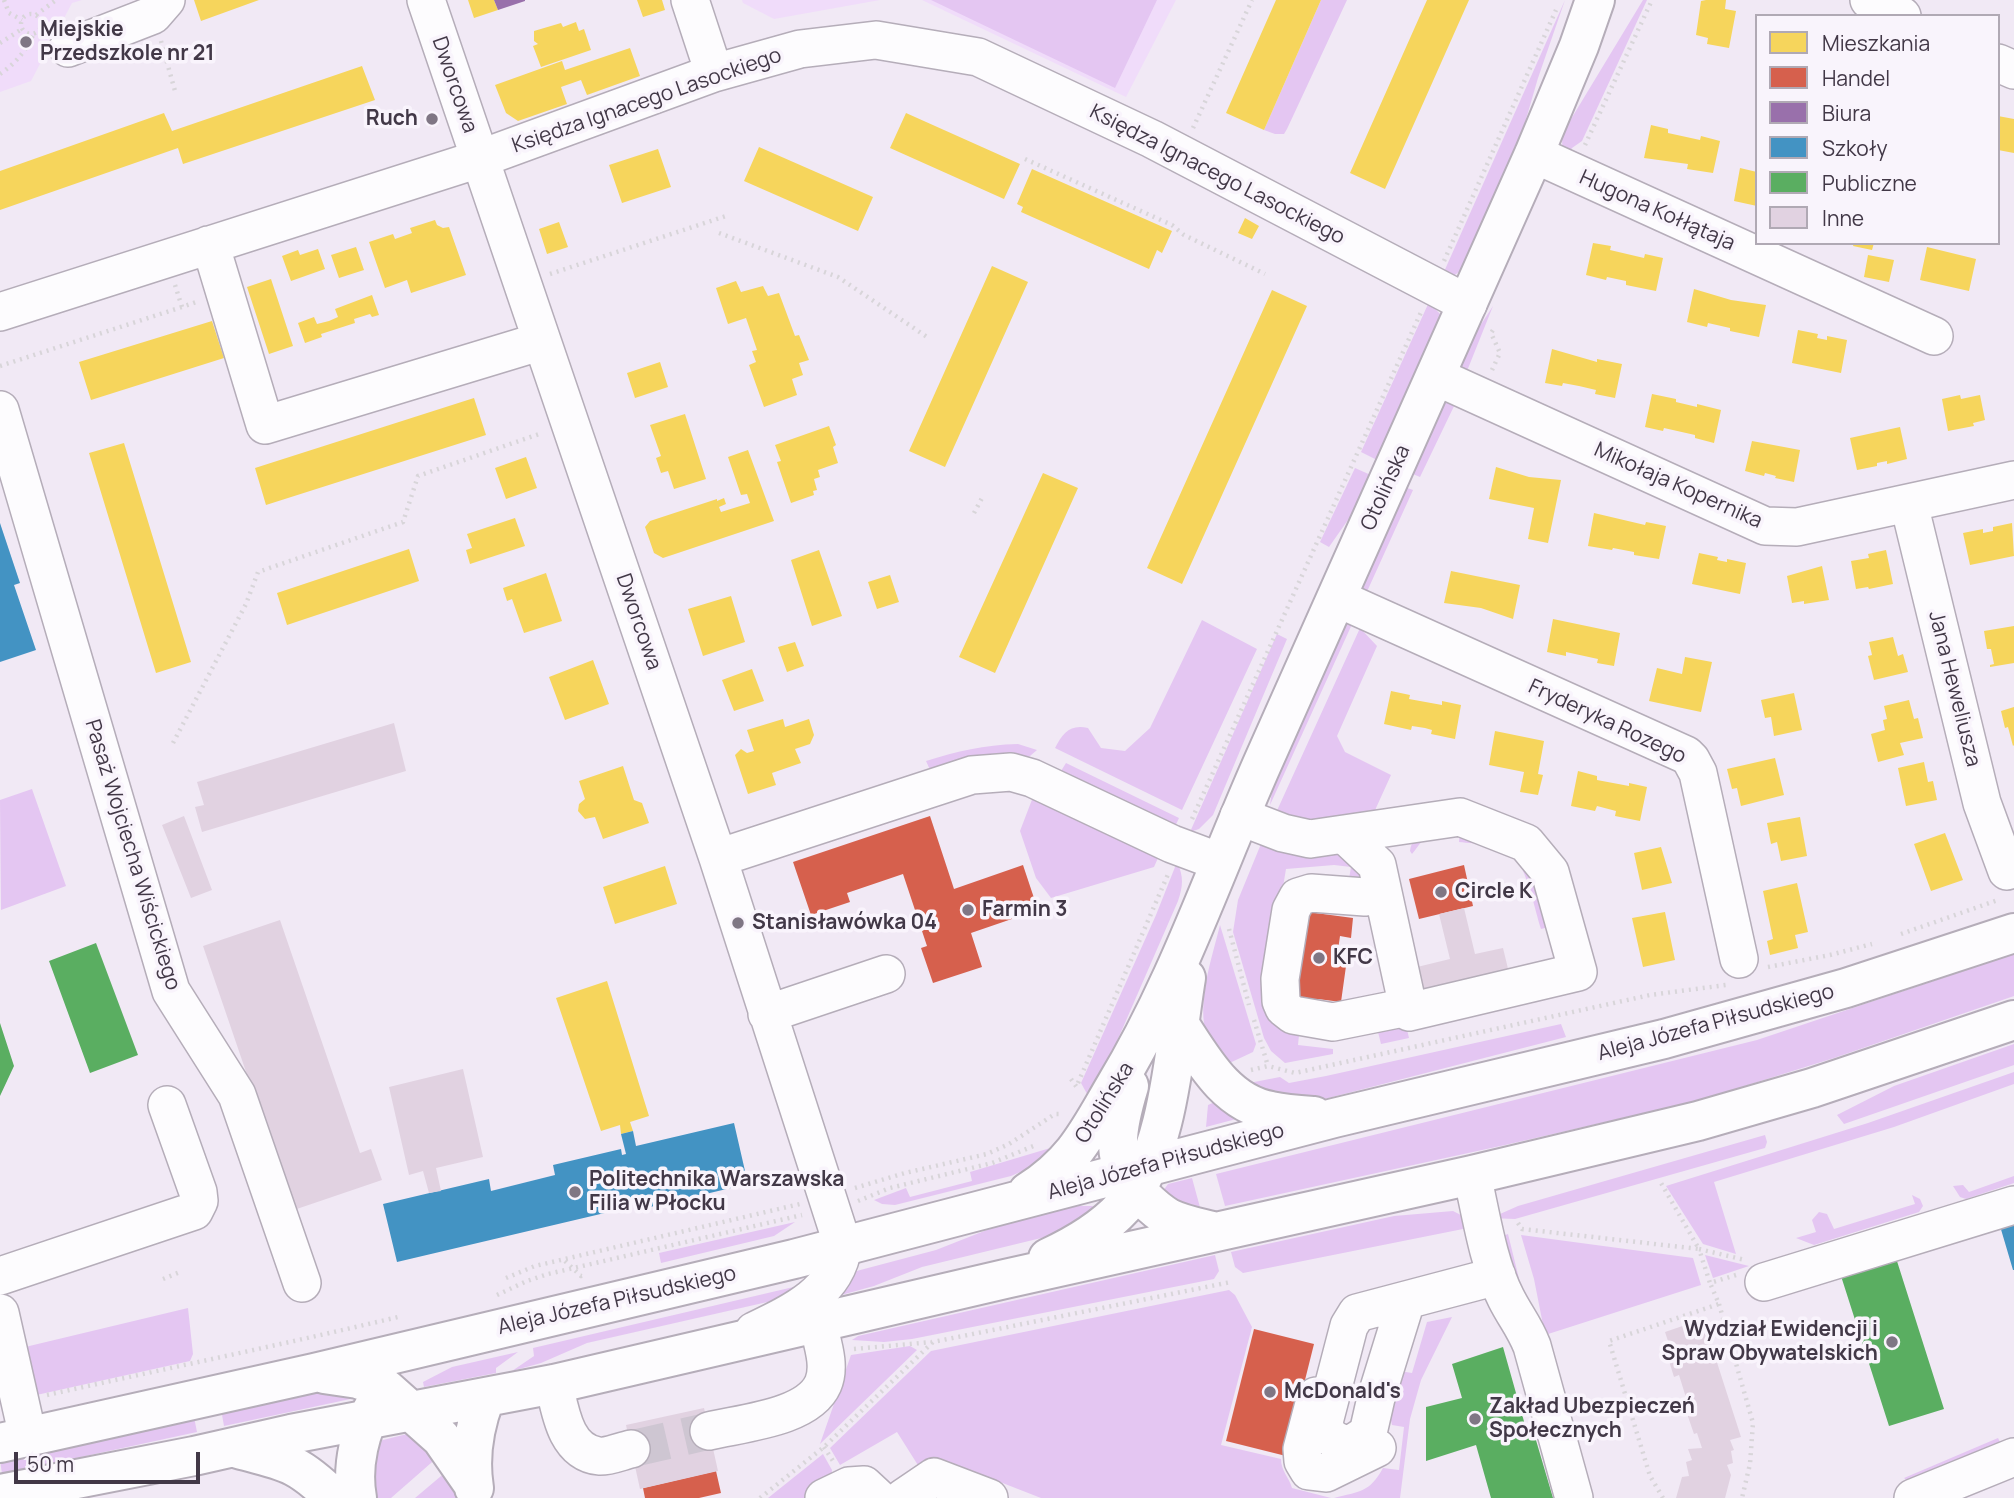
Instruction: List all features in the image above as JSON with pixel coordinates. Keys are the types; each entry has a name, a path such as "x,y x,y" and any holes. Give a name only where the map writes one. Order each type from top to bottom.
{"main road":[{"name":"Otolińska","path":"997,1206 1029,1192 1057,1172 1072,1156 1141,1044 1193,931 1239,816 1435,376 1482,312 1550,161 1578,46 1595,0"},
{"name":"Otolińska","path":"1578,46 1606,0"},
{"name":"Aleja Józefa Piłsudskiego","path":"16,1427 314,1373 843,1246 997,1206 1135,1177 1334,1118 1677,1035 1846,988 2008,901"},
{"name":"Otolińska","path":"1005,1279 1069,1249 1100,1229 1124,1206 1164,1113 1193,931"},
{"path":"0,1494 221,1450 388,1406 485,1398 722,1347 822,1340 1005,1279 1472,1175 1698,1121 1812,1088 2014,1020"},
{"path":"1178,1023 1217,1079 1241,1099 1268,1111 1334,1118"},
{"name":"Otolińska","path":"1135,1177 1117,1140 1118,1125 1141,1044"},
{"path":"1135,1177 1169,1218 1217,1232"},
{"path":"357,1498 356,1463 388,1406 424,1357 451,1340"},
{"path":"314,1373 358,1380 388,1406 441,1438 475,1491"},
{"path":"475,1491 472,1448 476,1421 485,1398"},
{"path":"221,1450 289,1462 310,1475 334,1498"}],"street":[{"name":"Dworcowa","path":"426,0 718,858 843,1246"},
{"path":"690,0 715,73"},
{"path":"1869,0 1898,14"},
{"path":"68,48 160,8"},
{"name":"Księdza Ignacego Lasockiego","path":"0,313 479,159 715,73 800,49 876,40 978,57 1182,155 1482,312"},
{"name":"Hugona Kołłątaja","path":"1550,161 1934,336"},
{"path":"208,245 215,260 265,425 542,341"},
{"name":"Mikołaja Kopernika","path":"1435,376 1765,526 1797,527 2014,480"},
{"name":"Pasaż Wojciecha Wiścickiego","path":"0,410 171,991 237,1095 302,1283"},
{"name":"Jana Heweliusza","path":"1909,504 2008,901"},
{"name":"Fryderyka Rozego","path":"1337,598 1686,755 1698,773 1746,970"},
{"path":"718,858 948,782 995,772 1011,772 1032,778 1180,847 1220,862"},
{"path":"1239,816 1283,833 1310,839 1344,834 1460,817 1526,843 1550,872 1578,972 1409,1012 1377,865 1344,834"},
{"path":"1383,894 1365,897 1311,893 1298,897 1290,910 1280,979 1281,1001 1293,1016 1333,1023 1408,1007"},
{"path":"767,1014 886,974"},
{"path":"0,1276 194,1211 199,1201 198,1192 167,1105"},
{"path":"1472,1175 1497,1276 1532,1346 1574,1498"},
{"path":"1755,1272 2014,1205"},
{"path":"722,1347 788,1315 816,1295 830,1280 838,1265 843,1246"},
{"path":"1376,1398 1387,1441 1326,1473 1309,1471 1303,1461 1302,1449 1333,1334 1345,1321 1357,1314 1497,1276"},
{"path":"1357,1314 1349,1326 1324,1422 1327,1435 1341,1445 1353,1444 1368,1433 1406,1301"},
{"path":"0,1313 16,1427"},
{"path":"709,1431 797,1410 812,1399 823,1384 822,1340"},
{"path":"554,1384 566,1432 586,1451 599,1456 631,1449"},
{"path":"1913,1498 2014,1457"},
{"path":"902,1498 934,1477 989,1498"},
{"path":"824,1498 849,1486 864,1485 878,1498"}],"path":[{"path":"4,0 9,13 22,20"},
{"path":"22,20 31,14 36,15 56,0"},
{"path":"1182,155 1252,0"},
{"path":"1072,1096 1180,847 1560,0"},
{"path":"1550,161 1584,146 1651,0"},
{"path":"160,8 176,91"},
{"path":"0,75 26,50 41,24 36,15"},
{"path":"22,20 22,30"},
{"path":"22,30 27,33 35,32"},
{"path":"0,43 22,30"},
{"path":"1025,159 1172,225 1184,235 1265,275"},
{"path":"545,275 726,216"},
{"path":"719,233 838,276 930,339"},
{"path":"0,366 182,307"},
{"path":"1480,398 1500,353 1482,312"},
{"path":"173,743 246,604 258,572 403,522 418,476 546,431"},
{"path":"974,513 982,498"},
{"path":"1892,937 2008,901"},
{"path":"1229,922 1228,933 1268,1066 1294,1073 1880,942"},
{"path":"1062,1125 1069,1105"},
{"path":"491,1298 527,1281 830,1203 905,1172 987,1154 1009,1144 1055,1114 1073,1113"},
{"path":"1661,1183 1699,1249 1719,1304 1753,1423 1750,1464 1742,1498"},
{"path":"506,1278 535,1266 830,1203"},
{"path":"1518,1223 1522,1229 1699,1249 1755,1272"},
{"path":"646,1241 652,1259"},
{"path":"564,1260 581,1276 588,1275"},
{"path":"163,1279 180,1272"},
{"path":"1710,1283 1755,1272"},
{"path":"822,1340 850,1349 933,1342 1231,1282"},
{"path":"1663,1498 1650,1476 1609,1341 1719,1304"},
{"path":"16,1427 216,1357 270,1348 398,1317"},
{"path":"760,1498 824,1447 933,1342"}],"shaded area":[{"name":"Miejskie Przedszkole nr 21","path":"0,0 82,0 72,3 31,81 0,92"},
{"path":"742,0 880,0 774,19"},
{"path":"922,0 1176,0 1126,97"},
{"path":"931,0 1157,0 1115,88"},
{"path":"1321,0 1347,0 1284,134 1264,130"},
{"path":"1565,0 1538,78 1513,164 1467,266 1452,277 1443,274"},
{"path":"1643,0 1647,0 1582,141 1572,148 1567,159 1562,144 1565,129"},
{"path":"1429,302 1440,314 1441,322 1379,461 1361,452"},
{"path":"1493,306 1465,376 1460,369 1461,355"},
{"path":"1456,402 1420,477 1408,472 1443,403"},
{"path":"1355,468 1373,476 1364,497 1329,547 1320,542"},
{"path":"1402,486 1413,490 1365,596 1361,587"},
{"path":"1202,620 1257,649 1182,810 1055,748 1068,731 1082,727 1088,728 1101,748 1125,751 1150,728"},
{"path":"1346,622 1353,622 1270,805 1273,783"},
{"path":"1360,628 1377,646 1337,736 1345,752 1391,775 1374,817 1337,826 1275,815"},
{"path":"1277,634 1287,639 1213,815 1199,829 1190,832"},
{"path":"1018,744 1037,750 1030,756 1019,759 931,772 926,761 971,749"},
{"path":"1066,763 1179,818 1173,831 1063,778 1061,771"},
{"path":"32,789 66,886 1,910 0,800"},
{"path":"1033,797 1158,858 1154,867 1051,898 1036,878 1020,831"},
{"path":"1464,828 1498,841 1529,859 1544,881 1557,925 1541,929 1522,870 1518,861 1508,851 1488,845 1459,842 1460,831 1456,831 1432,835 1422,841 1412,854 1410,851 1420,834 1432,829"},
{"path":"1263,839 1340,851 1366,877 1348,885 1351,867 1334,865 1286,869 1269,971 1300,1025 1298,1045 1333,1049 1333,1054 1285,1063 1271,1051 1264,1038 1233,932 1238,900"},
{"path":"1177,862 1182,882 1178,901 1091,1101 1081,1083"},
{"path":"1220,925 1256,1044 1253,1052 1221,1067 1208,1041 1203,1010 1206,981"},
{"path":"2014,954 2014,996 1834,1058 1697,1101 1225,1206 1216,1174 1757,1040"},
{"path":"1405,1021 1409,1038 1381,1044 1376,1024"},
{"path":"1561,1024 1566,1037 1305,1104 1289,1105 1249,1083 1280,1077 1289,1083"},
{"path":"2014,1044 2014,1065 1844,1124 1837,1115 1894,1086"},
{"path":"2014,1072 2014,1084 1894,1127 1714,1182 1736,1254 1703,1244 1666,1186 1868,1123"},
{"path":"1217,1101 1240,1118 1206,1127 1208,1105"},
{"path":"1765,1135 1765,1148 1515,1219 1491,1218 1518,1206"},
{"path":"1067,1143 1034,1166 1011,1176 895,1205 874,1200 906,1188 910,1197 972,1181 970,1172"},
{"path":"2014,1176 2014,1183 1966,1199 1960,1197 1953,1186 1963,1185 1969,1192"},
{"path":"1192,1178 1201,1211 1184,1208 1163,1191 1168,1184"},
{"path":"1912,1195 1920,1199 1923,1206 1919,1212 1814,1245 1796,1238 1816,1232 1812,1220 1819,1212 1827,1214 1834,1229 1915,1204"},
{"path":"1078,1206 1095,1208 1070,1231 922,1267 874,1286 834,1297 849,1273 936,1250 1002,1224"},
{"path":"1453,1211 1463,1216 1468,1228 1243,1273 1235,1267 1231,1252 1394,1216"},
{"path":"795,1222 774,1236 661,1263 659,1253"},
{"path":"1508,1234 1527,1311 1495,1239"},
{"path":"1521,1235 1693,1258 1701,1285 1545,1335 1534,1279"},
{"path":"1215,1255 1219,1271 1214,1279 912,1339 884,1342 852,1340 858,1336"},
{"path":"1705,1255 1749,1266 1713,1278"},
{"path":"802,1285 785,1298 587,1343 541,1363 512,1371 534,1356 533,1348"},
{"path":"1229,1290 1235,1295 1252,1327 1221,1445 1281,1459 1292,1488 1331,1498 1041,1498 941,1459 921,1470 897,1432 840,1465 830,1448 931,1351"},
{"path":"188,1308 193,1354 190,1361 32,1396 21,1348"},
{"path":"1452,1317 1421,1380 1410,1419 1400,1498 1334,1498 1368,1487 1383,1468 1399,1470 1404,1427 1392,1425 1386,1401 1393,1370 1412,1373 1427,1322"},
{"path":"910,1346 917,1350 820,1444 851,1355"},
{"path":"518,1352 496,1368 496,1373 424,1387 423,1382 452,1367"},
{"path":"318,1390 351,1393 355,1398 224,1426 221,1409"},
{"path":"194,1417 197,1432 2,1474 0,1460"},
{"path":"415,1432 439,1456 391,1498 375,1498 372,1457 379,1441"},
{"path":"1998,1438 2002,1446 1909,1482 1904,1478"},
{"path":"823,1454 832,1470 831,1483 807,1498 768,1498"},
{"path":"447,1471 458,1498 415,1498"}],"building: Mieszkania":[{"path":"194,0 259,0 201,21"},
{"path":"468,0 494,0 498,10 474,18"},
{"path":"637,0 662,0 665,10 643,17"},
{"path":"1276,0 1321,0 1264,130 1226,113"},
{"path":"1427,0 1469,0 1385,189 1350,173"},
{"path":"1726,0 1725,9 1736,11 1729,48 1707,44 1708,38 1696,35 1701,1"},
{"path":"576,22 579,31 584,29 591,50 541,67 533,46 538,44 534,41 534,31 561,23 563,27"},
{"path":"630,48 640,76 587,95 581,80 561,87 567,104 518,121 506,113 495,85 562,61 565,70"},
{"path":"362,66 375,100 183,164 178,148 0,210 0,171 164,113 172,131"},
{"path":"906,113 1020,164 1004,199 890,148"},
{"path":"2000,116 2014,119 2014,153 2000,150"},
{"path":"1651,125 1668,129 1668,133 1720,141 1713,173 1687,169 1688,164 1644,158"},
{"path":"759,147 873,197 858,231 744,181"},
{"path":"658,149 671,187 622,203 609,165"},
{"path":"1740,168 1755,172 1755,206 1734,201"},
{"path":"1032,169 1172,231 1162,253 1157,250 1149,269 1021,212 1023,207 1017,204"},
{"path":"1245,218 1259,226 1252,239 1238,233"},
{"path":"435,220 437,225 443,228 449,227 466,275 411,293 407,280 385,288 369,242 393,234 395,239 412,233 410,228"},
{"path":"559,222 568,247 547,254 539,229"},
{"path":"1593,243 1611,246 1610,250 1644,258 1645,254 1663,258 1656,291 1626,285 1626,281 1586,275"},
{"path":"1853,245 1873,245 1872,250"},
{"path":"356,247 364,270 339,278 331,255"},
{"path":"1927,247 1976,259 1969,291 1920,280"},
{"path":"318,249 325,269 291,281 282,256 298,250 300,255"},
{"path":"1868,255 1894,260 1889,282 1864,277"},
{"path":"992,266 1028,282 945,467 909,451"},
{"path":"271,279 293,346 269,354 247,287"},
{"path":"736,281 741,292 763,286 768,296 779,293 795,336 799,335 809,360 799,363 803,375 792,379 797,395 764,407 749,365 756,362 752,351 757,350 746,318 728,324 716,288"},
{"path":"1694,289 1731,300 1766,305 1759,337 1708,323 1707,327 1687,322"},
{"path":"1272,290 1307,306 1182,584 1147,568"},
{"path":"372,295 379,315 372,317 370,314 354,319 355,323 321,334 322,337 305,343 298,323 314,317 317,324 329,321 338,317 335,309"},
{"path":"212,321 224,358 91,400 79,362"},
{"path":"1798,330 1818,334 1817,338 1827,340 1827,336 1847,340 1841,373 1792,363"},
{"path":"1552,349 1597,362 1597,359 1622,364 1615,398 1595,394 1596,390 1579,386 1545,383"},
{"path":"660,362 668,387 635,398 627,373"},
{"path":"1652,394 1697,407 1697,404 1721,410 1714,443 1695,438 1695,435 1645,427"},
{"path":"1960,395 1961,399 1980,395 1985,420 1973,423 1974,426 1948,431 1942,399"},
{"path":"474,398 486,435 266,505 255,468"},
{"path":"685,414 706,479 674,489 668,471 661,473 656,458 661,456 650,425"},
{"path":"829,426 836,445 833,447 838,463 818,470 820,477 814,479 817,490 813,491 814,495 791,503 777,462 781,461 775,445"},
{"path":"1900,427 1907,459 1887,464 1887,461 1877,463 1877,466 1857,470 1850,438"},
{"path":"1752,441 1800,450 1794,482 1765,473 1764,476 1745,471"},
{"path":"124,443 191,662 156,673 89,453"},
{"path":"748,450 774,521 663,558 654,553 645,527 650,521 717,499 724,498 726,504 719,507 721,512 750,503 747,494 741,495 728,457"},
{"path":"526,457 537,488 506,499 495,468"},
{"path":"1496,467 1529,477 1561,480 1548,543 1528,539 1534,508 1489,499"},
{"path":"1043,473 1078,488 995,673 959,657"},
{"path":"1594,513 1645,525 1646,522 1666,526 1659,559 1613,548 1588,546"},
{"path":"515,518 525,546 470,564 466,550 472,548 467,534"},
{"path":"2012,523 2014,556 1970,565 1963,533 1983,529 1983,533 1993,531 1993,527"},
{"path":"409,549 419,581 287,625 277,593"},
{"path":"819,550 842,616 812,626 791,560"},
{"path":"1886,550 1893,584 1856,589 1851,561 1869,558 1868,554"},
{"path":"1699,553 1718,557 1717,560 1746,563 1740,594 1692,584"},
{"path":"1822,566 1829,600 1792,603 1787,576"},
{"path":"1451,571 1520,585 1513,619 1481,608 1444,603"},
{"path":"546,573 562,621 524,633 512,599 507,601 503,588"},
{"path":"890,575 899,602 877,609 868,582"},
{"path":"731,596 745,642 703,656 688,609"},
{"path":"1553,619 1620,633 1614,666 1597,663 1598,659 1566,652 1566,656 1547,652"},
{"path":"2014,626 2014,663 1990,667 1994,664 1991,649 1987,649 1984,631"},
{"path":"1893,637 1898,656 1903,654 1908,672 1874,680 1868,656 1872,655 1869,642"},
{"path":"795,642 804,666 787,672 778,647"},
{"path":"1685,657 1712,662 1701,712 1649,701 1657,668 1682,674"},
{"path":"593,660 609,704 565,720 549,677"},
{"path":"752,669 764,701 734,711 722,680"},
{"path":"1391,691 1410,695 1409,699 1442,705 1442,701 1461,705 1455,739 1431,734 1432,730 1425,728 1412,726 1411,730 1384,724"},
{"path":"1794,693 1802,730 1774,736 1771,717 1765,718 1761,700"},
{"path":"1909,700 1914,719 1918,718 1923,738 1900,743 1904,755 1878,762 1871,734 1885,730 1883,720 1887,719 1884,706"},
{"path":"2014,707 2014,745 2013,746 2001,711"},
{"path":"783,719 785,727 809,719 814,735 810,744 795,749 801,763 772,773 776,785 748,794 735,755 741,749 747,753 754,751 747,730"},
{"path":"1495,731 1544,741 1538,774 1543,775 1538,795 1520,792 1524,772 1489,765"},
{"path":"1775,758 1784,795 1741,806 1737,788 1732,789 1727,769"},
{"path":"1924,762 1928,782 1933,781 1937,800 1906,806 1898,768"},
{"path":"623,766 634,800 642,803 649,823 603,839 595,817 585,819 578,811 579,804 585,799 579,781"},
{"path":"1578,771 1597,776 1597,780 1647,787 1640,821 1615,816 1616,811 1597,806 1595,811 1571,806"},
{"path":"1800,817 1807,856 1781,861 1777,842 1771,844 1767,823"},
{"path":"1945,833 1963,880 1931,891 1914,844"},
{"path":"1661,847 1672,883 1642,890 1634,853"},
{"path":"665,866 677,904 615,924 603,887"},
{"path":"1797,883 1808,932 1795,935 1798,948 1770,955 1767,941 1773,939 1763,891"},
{"path":"1665,912 1675,960 1643,967 1632,918"},
{"path":"607,981 649,1116 630,1122 633,1131 621,1134 620,1125 601,1131 556,998"}],"building: Handel":[{"name":"Ruch","path":"433,112 437,124 430,127 426,115"},
{"path":"930,816 954,889 1023,865 1038,910 971,933 982,967 933,983 921,948 927,946 903,874 847,893 850,902 811,915 793,862"},
{"name":"Circle K","path":"1464,865 1473,906 1419,919 1409,879"},
{"name":"KFC","path":"1308,912 1353,918 1351,938 1340,936 1337,957 1347,959 1341,1002 1318,999 1317,1006 1294,1002"},
{"name":"McDonald's","path":"1254,1329 1314,1344 1286,1456 1226,1441"},
{"path":"716,1471 721,1493 699,1498 645,1498 643,1488"}],"building: Biura":[{"path":"494,0 525,0 525,1 498,10"}],"building: Szkoły":[{"path":"0,523 20,583 14,585 36,650 0,662"},
{"name":"Politechnika Warszawska Filia w Płocku","path":"734,1123 748,1184 646,1208 643,1194 624,1199 626,1208 397,1262 383,1204 489,1179 491,1191 555,1175 553,1165 621,1149 622,1155 626,1154 621,1134 633,1131 636,1146"},
{"path":"2014,1221 2014,1270 2013,1270 2000,1226"}],"building: Publiczne":[{"path":"96,943 138,1055 90,1073 49,961"},
{"path":"0,1023 14,1066 0,1096"},
{"name":"Wydział Ewidencji i Spraw Obywatelskich","path":"1896,1258 1944,1409 1889,1426 1841,1276"},
{"name":"Zakład Ubezpieczeń Społecznych","path":"1503,1347 1527,1432 1533,1430 1553,1498 1491,1498 1476,1445 1426,1461 1426,1407 1462,1398 1452,1364"}],"building: Inne":[{"path":"394,723 406,771 202,832 195,807 204,805 197,782"},
{"path":"184,816 212,890 191,898 162,825"},
{"path":"1464,908 1475,954 1503,948 1510,977 1420,998 1413,968 1450,959 1439,914"},
{"path":"280,920 360,1153 371,1149 382,1180 285,1213 283,1180 203,946"},
{"path":"463,1069 483,1157 436,1168 441,1191 429,1193 423,1171 409,1175 389,1087"},
{"path":"1703,1319 1741,1437 1730,1440 1734,1450 1731,1451 1733,1463 1727,1465 1731,1475 1725,1498 1676,1498 1682,1477 1689,1476 1686,1462 1692,1460 1688,1449 1702,1448 1684,1405 1688,1404 1679,1375 1674,1377 1665,1348 1670,1347 1665,1332"},
{"path":"704,1408 718,1471 640,1489 626,1425"}],"tunnel":[{"path":"631,1449 709,1431"}],"place":[{"name":"Miejskie Przedszkole nr 21","path":"26,42"},
{"name":"Ruch","path":"432,119"},
{"name":"Circle K","path":"1441,892"},
{"name":"Farmin 3","path":"968,910"},
{"name":"Stanisławówka 04","path":"738,923"},
{"name":"KFC","path":"1319,958"},
{"name":"Politechnika Warszawska Filia w Płocku","path":"575,1192"},
{"name":"Wydział Ewidencji i Spraw Obywatelskich","path":"1892,1342"},
{"name":"McDonald's","path":"1270,1392"},
{"name":"Zakład Ubezpieczeń Społecznych","path":"1475,1419"}]}
